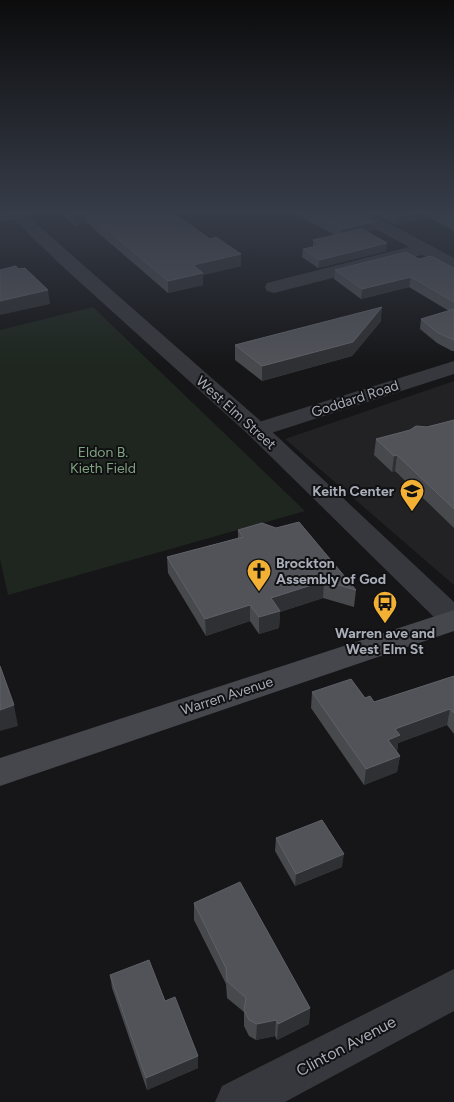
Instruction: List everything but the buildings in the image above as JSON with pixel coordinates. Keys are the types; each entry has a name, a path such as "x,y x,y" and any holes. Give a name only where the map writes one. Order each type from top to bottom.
{"main road":[{"name":"Warren Avenue","path":"0,772 454,620"}],"street":[{"name":"West Elm Street","path":"70,263 257,430 454,620"},
{"path":"274,287 366,263"},
{"name":"Goddard Road","path":"257,430 454,367"},
{"name":"Clinton Avenue","path":"238,1102 454,990"}],"shaded area":[{"name":"Keith Center","path":"454,381 454,585 285,439"}],"green space":[{"name":"Eldon B. Kieth Field","path":"93,307 305,511 8,595 0,559 0,330"}],"place":[{"name":"Keith Center","path":"412,512"},
{"name":"Brockton Assembly of God","path":"259,592"},
{"name":"Warren ave and West Elm St","path":"385,624"}]}
